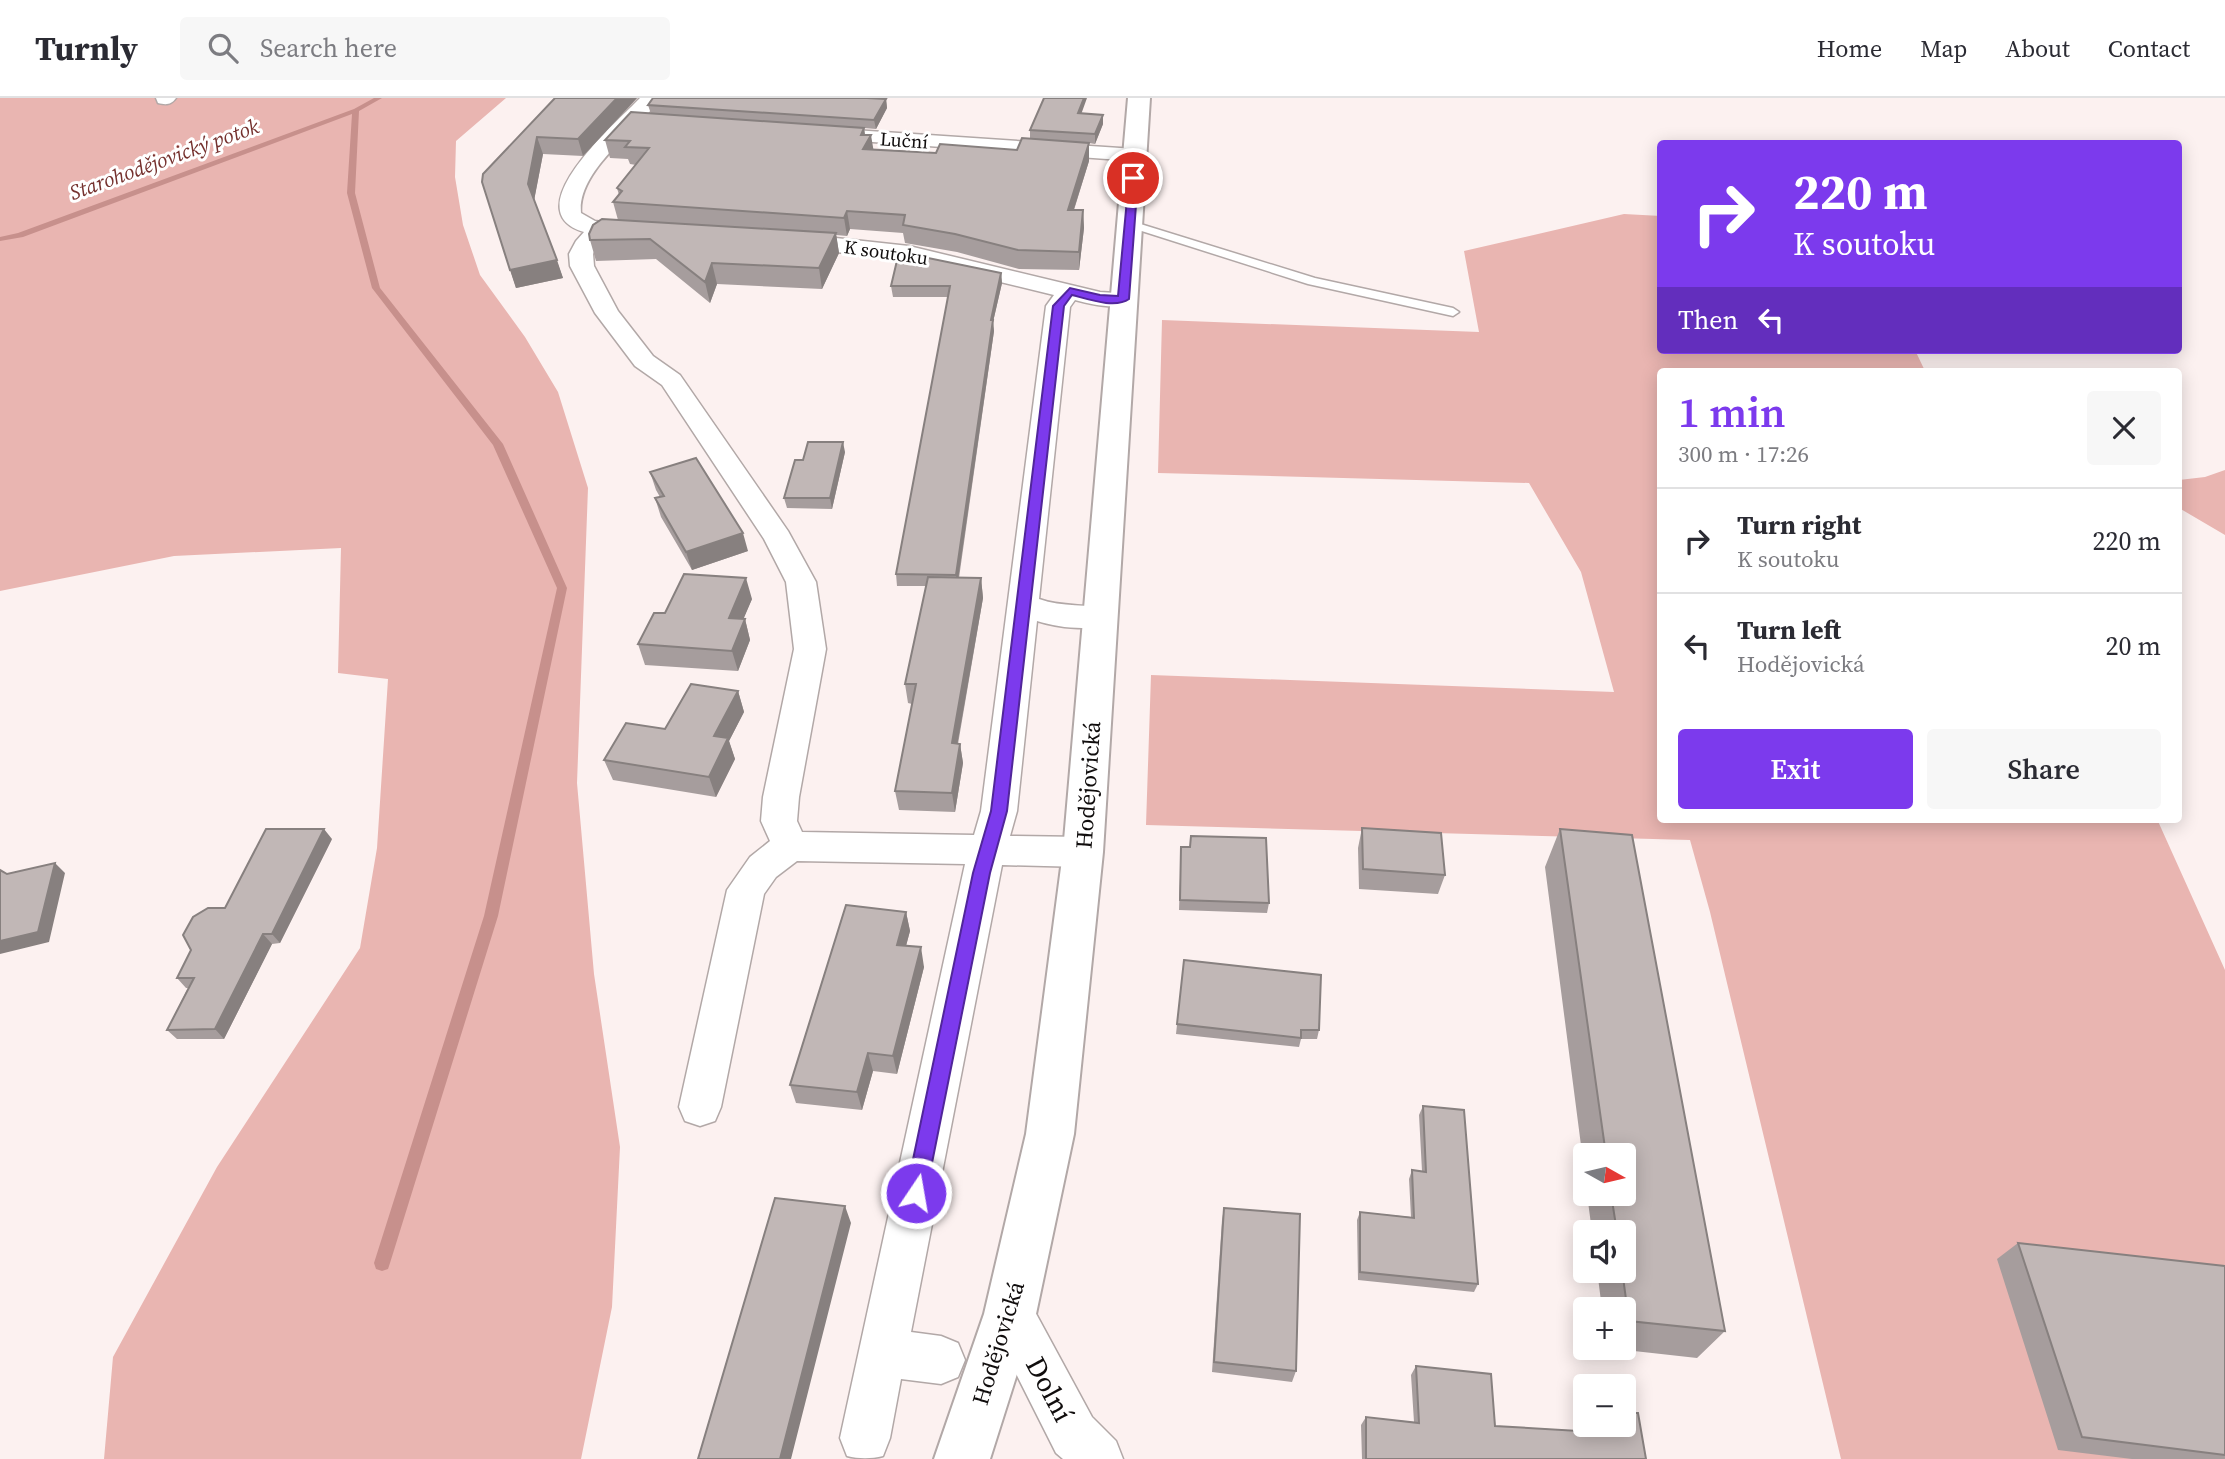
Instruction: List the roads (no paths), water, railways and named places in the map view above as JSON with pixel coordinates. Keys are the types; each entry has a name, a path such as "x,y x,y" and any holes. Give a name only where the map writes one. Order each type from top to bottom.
{"street":[{"path":"638,230 602,229 573,218 568,211 568,203 578,180 651,98"},
{"name":"Hodějovická","path":"962,1459 1010,1314 1050,1134 1083,852 1139,98"},
{"path":"631,121 659,123"},
{"name":"Luční","path":"809,133 1135,155"},
{"path":"602,229 587,242 581,254 582,266 607,313 644,361 671,380 778,538 801,582 810,649 780,797 779,821 789,846"},
{"name":"K soutoku","path":"774,239 909,253 1100,299 1124,299"},
{"path":"865,1438 988,849 999,811 1058,306 1070,291"},
{"path":"1023,605 1051,615 1100,618"},
{"path":"700,1107 746,890 763,867 789,846 1083,852"},
{"name":"Dolní","path":"1010,1314 1074,1435 1098,1459"},
{"path":"883,1353 941,1360"}],"lane":[{"path":"1130,224 1312,281 1453,312"}],"waterway":[{"name":"Starohodějovický potok","path":"356,110 379,98"},
{"name":"Starohodějovický potok","path":"0,239 20,235 356,110"},
{"path":"356,110 351,193 376,288 498,444 562,588 491,916 382,1263"}]}
